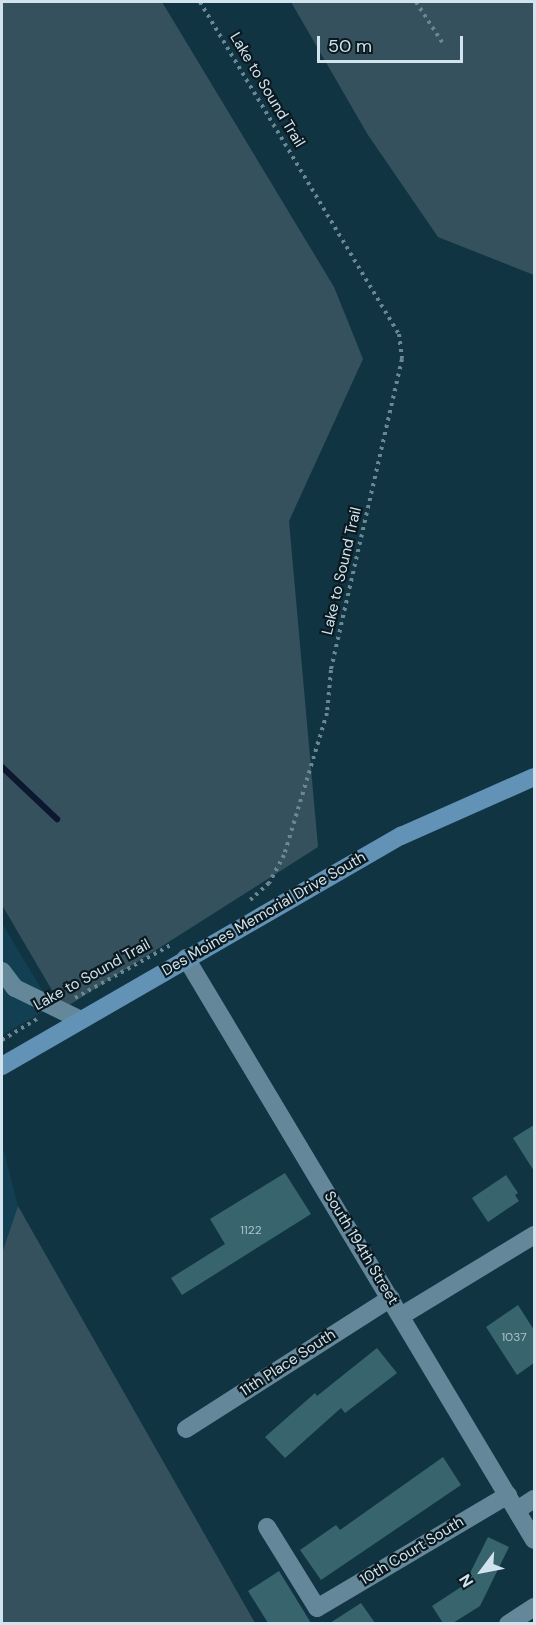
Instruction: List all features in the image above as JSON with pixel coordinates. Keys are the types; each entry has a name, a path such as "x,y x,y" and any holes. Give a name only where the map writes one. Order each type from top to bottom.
{"main road":[{"name":"Des Moines Memorial Drive South","path":"2,1066 186,958 401,837 534,777"}],"street":[{"name":"South 194th Street","path":"186,958 534,1540"},
{"path":"2,971 15,988 81,1020"},
{"path":"401,1316 534,1235"},
{"name":"11th Place South","path":"186,1429 391,1298"},
{"name":"10th Court South","path":"267,1527 317,1608 512,1502 534,1499"},
{"path":"508,1623 534,1607"}],"path":[{"name":"Lake to Sound Trail","path":"200,2 399,334 402,359 332,670 327,713 284,855 269,883 248,903"},
{"path":"416,2 442,42"},
{"name":"Lake to Sound Trail","path":"2,1040 180,940"}],"shaded area":[{"path":"2,2 162,2 334,287 363,359 289,521 318,847 63,1009 2,905"},
{"path":"291,2 534,2 534,275 438,237 368,135"},
{"path":"2,923 52,1007 2,1035"},
{"path":"2,1144 18,1206 2,1253"},
{"path":"18,1206 255,1623 2,1623 2,1253"}],"building":[{"path":"534,1125 534,1171 513,1138"},
{"path":"285,1173 311,1214 182,1295 171,1278 225,1244 210,1219"},
{"path":"506,1175 518,1193 515,1195 519,1201 488,1222 472,1198"},
{"path":"518,1305 534,1330 534,1363 517,1375 486,1327"},
{"path":"377,1348 397,1373 345,1413 341,1408 285,1458 265,1437 315,1393 317,1396"},
{"path":"443,1457 461,1485 321,1580 300,1550 336,1525 340,1530"},
{"path":"488,1537 509,1547 480,1606 453,1623 443,1623 432,1606 464,1585"},
{"path":"279,1571 311,1623 268,1623 248,1591"},
{"path":"361,1603 375,1623 330,1623"}],"waterway":[{"path":"2,767 57,819"}]}
